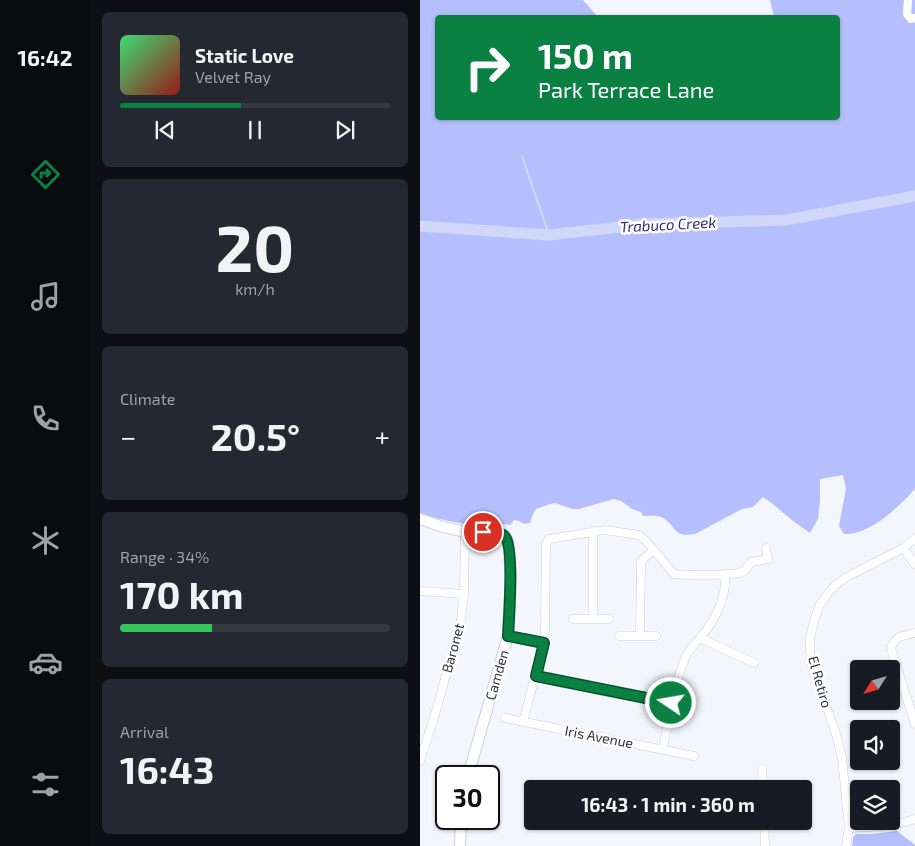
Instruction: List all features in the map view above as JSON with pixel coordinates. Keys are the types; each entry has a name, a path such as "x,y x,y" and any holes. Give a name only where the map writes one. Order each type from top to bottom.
{"street":[{"path":"908,0 907,14 911,19 915,18"},
{"path":"420,519 465,532"},
{"path":"523,722 546,630 547,541 551,537 605,530 639,535 674,574 702,576 745,570 751,562 767,560 766,548"},
{"path":"593,531 593,619"},
{"name":"Camden","path":"465,532 500,533 505,536 508,542 511,577 508,636 471,765"},
{"name":"Baronet","path":"420,761 453,653 461,620 464,594 465,532"},
{"name":"El Retiro","path":"846,846 849,828 842,758 836,734 812,665 810,638 819,606 829,592 847,577 903,548 915,539"},
{"path":"903,548 915,564"},
{"path":"640,636 641,562 643,558 654,550"},
{"path":"663,749 675,687 687,653 711,624 721,602 726,583 725,574"},
{"path":"420,591 464,594"},
{"path":"573,619 609,619"},
{"path":"915,633 893,641 891,648 915,724"},
{"path":"508,636 544,643"},
{"path":"619,636 656,636"},
{"path":"700,638 754,663"},
{"path":"536,676 671,703"},
{"name":"Iris Avenue","path":"505,718 694,756"},
{"path":"762,769 763,780"},
{"path":"849,828 892,825 915,819"},
{"path":"460,846 461,830"},
{"path":"764,830 765,846"}],"shaded area":[{"path":"420,0 583,0 596,15 435,15 435,120 840,120 840,15 774,15 770,0 915,0 915,489 901,504 874,525 854,533 844,534 839,526 846,489 843,475 820,479 818,519 810,533 763,497 753,507 742,509 695,534 688,535 678,533 663,518 643,516 641,512 614,499 579,509 572,509 555,503 547,505 536,509 530,523 524,524 514,520 510,525 475,525 420,513"},
{"path":"897,831 915,846 852,846 853,837 856,834"}],"waterway":[{"path":"522,156 549,235"},
{"name":"Trabuco Creek","path":"420,226 549,235 646,224 786,220 915,196"}],"route":[{"path":"483,532 500,533 505,536 508,542 511,577 508,636 544,643 536,676 671,703"}]}
